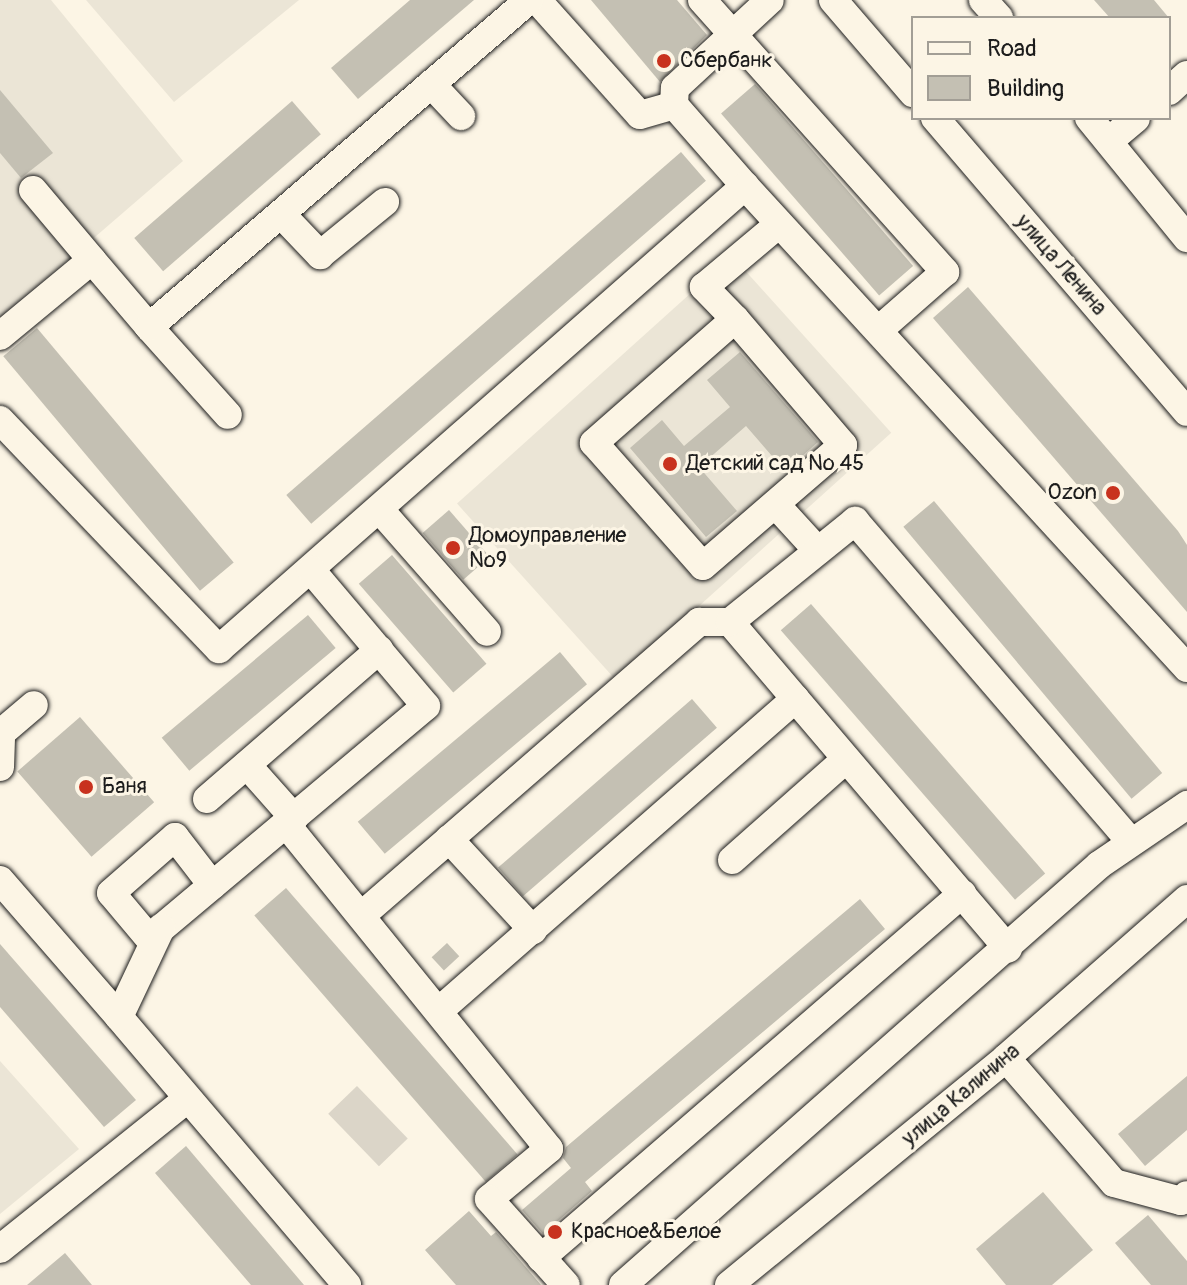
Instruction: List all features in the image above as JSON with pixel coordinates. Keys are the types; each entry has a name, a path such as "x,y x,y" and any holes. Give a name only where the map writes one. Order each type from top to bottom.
{"street":[{"path":"149,327 529,0"},
{"path":"537,0 640,115 674,105"},
{"path":"702,0 945,272 880,329"},
{"path":"770,0 675,88 674,105 778,225 880,329 1187,668"},
{"path":"833,0 911,91"},
{"path":"983,0 997,16"},
{"path":"1171,89 1187,75"},
{"path":"431,84 461,116"},
{"name":"улица Ленина","path":"937,120 1187,412"},
{"path":"1091,120 1187,238"},
{"path":"1109,141 1134,120"},
{"path":"0,420 219,649 745,186"},
{"path":"33,190 228,415"},
{"path":"281,214 320,255 385,202"},
{"path":"735,319 594,443 703,566 843,445 735,319 704,287 778,225"},
{"path":"0,336 92,260"},
{"path":"776,505 818,551"},
{"path":"380,510 487,632"},
{"path":"362,915 699,622 730,622 855,521 1129,840"},
{"path":"119,1017 161,928 426,706 311,570"},
{"path":"730,622 1008,949"},
{"path":"207,799 379,650"},
{"path":"441,1009 795,699"},
{"path":"0,767 1,733 34,705"},
{"path":"732,860 846,759"},
{"path":"247,765 549,1149 489,1199 566,1285"},
{"path":"623,1285 1129,840 1187,805"},
{"path":"153,943 111,893 175,837 212,885"},
{"path":"449,839 533,930"},
{"path":"0,880 347,1285"},
{"path":"541,1258 962,894"},
{"name":"улица Калинина","path":"729,1285 1006,1058 1187,899"},
{"path":"1006,1058 1114,1183 1185,1202"},
{"path":"0,1249 187,1099"}],"shaded area":[{"path":"0,0 51,0 183,161 0,319"},
{"path":"86,0 299,0 174,102"},
{"name":"Детский сад № 45","path":"732,256 891,433 616,680 457,504"},
{"path":"0,1061 79,1149 0,1214"},
{"path":"357,1086 408,1139 379,1166 328,1114"}],"building":[{"path":"410,0 474,0 358,99 331,68"},
{"name":"Сбербанк","path":"591,0 677,0 707,35 660,82"},
{"path":"1094,0 1154,0 1167,16 1108,16"},
{"path":"755,84 913,266 879,295 721,114"},
{"path":"0,90 53,153 21,178 0,153"},
{"path":"292,101 321,134 163,271 134,238"},
{"path":"681,152 706,181 311,524 286,495"},
{"path":"968,287 1178,531 1187,545 1187,612 933,318"},
{"path":"37,328 234,562 200,591 3,356"},
{"path":"740,352 818,442 785,471 746,426 699,467 737,511 706,537 630,448 662,420 684,446 730,407 707,380"},
{"path":"934,501 1162,773 1132,799 903,527"},
{"name":"Домоуправление №9","path":"449,510 490,557 463,580 423,533"},
{"path":"392,555 486,664 453,693 359,584"},
{"path":"811,604 1045,873 1015,900 781,630"},
{"path":"308,615 336,648 189,771 162,738"},
{"path":"560,652 587,684 385,854 358,822"},
{"path":"692,699 717,728 523,896 498,868"},
{"name":"Баня","path":"80,717 154,802 91,857 17,771"},
{"path":"286,888 518,1154 486,1182 254,916"},
{"path":"860,899 885,929 585,1182 592,1191 543,1234 522,1210 571,1168 563,1158 566,1147"},
{"path":"447,943 459,956 444,970 432,957"},
{"path":"0,944 136,1100 104,1127 0,1007"},
{"path":"1187,1076 1187,1130 1145,1166 1118,1134"},
{"path":"186,1146 304,1285 251,1285 155,1173"},
{"path":"1043,1192 1093,1250 1052,1285 1006,1285 976,1249"},
{"path":"469,1211 491,1236 496,1232 541,1285 456,1285 425,1250"},
{"path":"1148,1215 1187,1261 1187,1285 1151,1285 1115,1243"},
{"path":"65,1253 92,1285 27,1285"}],"place":[{"name":"Сбербанк","path":"664,61"},
{"name":"Детский сад № 45","path":"670,464"},
{"name":"Ozon","path":"1113,493"},
{"name":"Домоуправление №9","path":"453,548"},
{"name":"Баня","path":"86,787"},
{"name":"Красное&Белое","path":"555,1232"}]}
